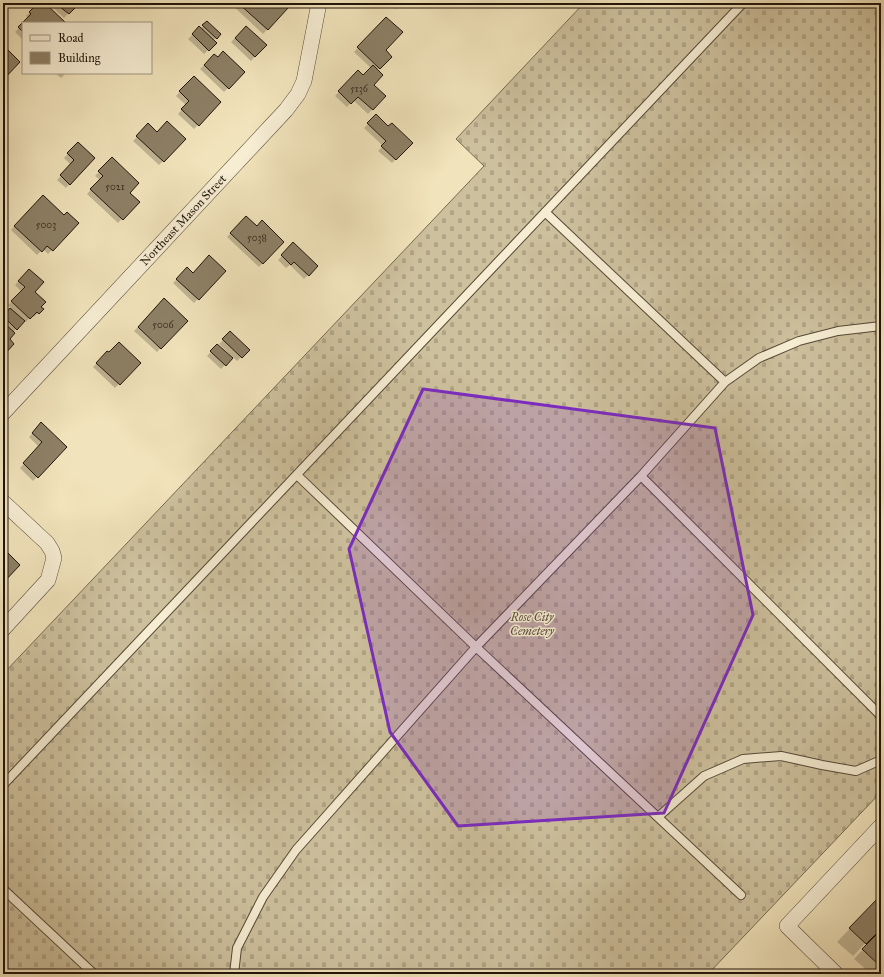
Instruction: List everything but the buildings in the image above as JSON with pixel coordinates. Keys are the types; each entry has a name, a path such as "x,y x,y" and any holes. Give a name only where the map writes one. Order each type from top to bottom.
{"street":[{"name":"Northeast Mason Street","path":"3,413 286,110 298,94 304,81 319,3"},
{"path":"3,502 47,543 54,558 48,580 3,629"},
{"path":"836,974 786,926 881,826"}],"lane":[{"path":"3,785 743,3"},
{"path":"545,212 725,382"},
{"path":"234,974 237,948 262,897 296,850 476,647 641,476 725,382 760,358 799,341 838,330 881,326"},
{"path":"297,475 476,647 740,895"},
{"path":"641,476 881,716"},
{"path":"658,817 704,776 742,759 781,756 856,771 881,760"},
{"path":"3,889 94,974"}],"highlighted area":[{"path":"423,389 715,428 753,615 664,813 458,826 390,732 349,549"}],"green space":[{"name":"Rose City Cemetery","path":"584,3 881,3 881,792 708,974 3,974 3,674 484,166 456,139"}]}
